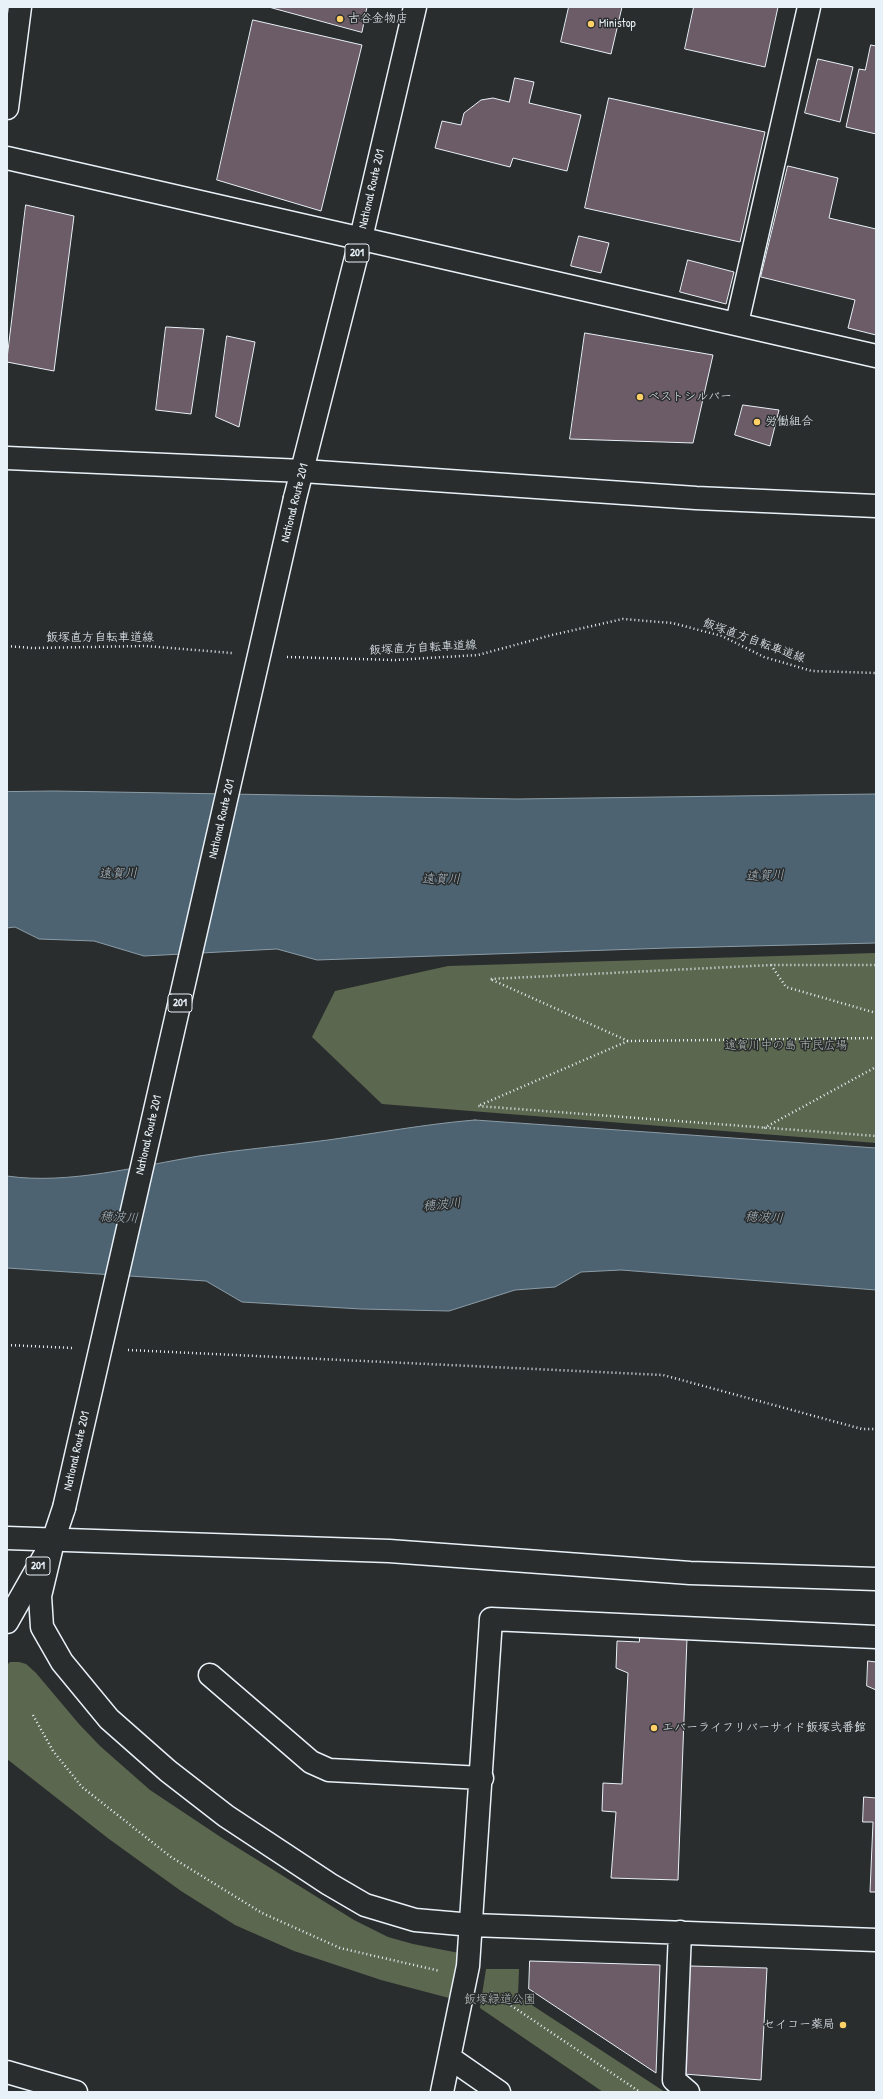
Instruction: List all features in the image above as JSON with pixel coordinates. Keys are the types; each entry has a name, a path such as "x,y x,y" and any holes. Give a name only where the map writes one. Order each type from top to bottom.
{"main road":[{"path":"7,108 20,7"},
{"name":"National Route 201","path":"7,1622 53,1540 64,1508 295,498 361,238 415,7"},
{"path":"737,323 809,7"},
{"path":"7,158 737,323 876,356"},
{"path":"7,458 303,471 696,498 876,506"},
{"path":"7,1538 389,1551 690,1573 876,1579"},
{"path":"53,1540 40,1596 42,1628 62,1662 109,1719 168,1771 226,1816 329,1884 365,1905 415,1920 472,1925 876,1940"},
{"path":"442,2092 468,1966 482,1778 491,1619 876,1637"},
{"path":"210,1675 310,1762 329,1770 482,1778"},
{"path":"680,1932 674,2080 688,2092"},
{"path":"450,2058 499,2092"},
{"path":"7,2072 76,2092"}],"path":[{"name":"飯塚直方自転車道線","path":"279,656 395,660 478,655 552,634 623,620 672,623 722,636 764,657 812,671 876,673"},
{"name":"飯塚直方自転車道線","path":"7,646 32,648 146,646 240,653"},
{"path":"771,965 786,987 876,1013"},
{"path":"628,1041 490,979 771,965 876,965"},
{"path":"876,1038 628,1041 478,1106 876,1136"},
{"path":"764,1128 876,1067"},
{"path":"7,1345 79,1348"},
{"path":"126,1350 662,1375 862,1429 876,1429"},
{"path":"32,1715 53,1751 82,1787 171,1857 262,1913 340,1948 448,1973 468,1966"},
{"path":"491,1985 491,1993 640,2092"}],"green space":[{"name":"遠賀川中の島 市民広場","path":"876,953 876,1143 382,1104 312,1037 335,991 448,966"},
{"name":"飯塚緑道公園","path":"10,1662 26,1664 36,1673 79,1724 100,1746 150,1790 222,1838 354,1920 388,1937 413,1944 459,1953 449,1998 381,1980 294,1951 235,1925 181,1891 109,1839 7,1759 7,1665"},
{"name":"飯塚緑道公園","path":"486,1969 519,1969 518,1996 665,2092 603,2092 480,2008"}],"water":[{"name":"遠賀川","path":"54,791 517,799 876,794 876,943 668,948 317,960 277,949 144,956 94,941 39,939 15,927 7,928 7,792"},
{"name":"穂波川","path":"475,1120 876,1148 876,1290 621,1270 581,1272 555,1287 515,1290 449,1311 361,1309 242,1302 206,1281 7,1268 7,1176 54,1178 79,1176 199,1156"}],"building":[{"name":"古谷金物店","path":"269,7 367,7 362,32"},
{"name":"Ministop","path":"569,7 622,7 611,54 561,42"},
{"path":"694,7 778,7 765,67 685,49"},
{"path":"253,20 362,45 321,211 217,180"},
{"path":"871,45 876,46 876,134 846,127 859,69 865,70"},
{"path":"818,59 853,67 840,122 805,113"},
{"path":"515,78 534,82 529,103 581,115 567,171 513,158 510,167 435,148 442,121 461,125 464,113 481,100 493,98 509,102"},
{"path":"609,98 765,132 740,242 585,208"},
{"path":"788,166 838,178 829,218 876,229 876,335 848,328 855,300 761,277"},
{"path":"26,205 74,216 54,371 7,362"},
{"path":"579,236 609,243 601,273 571,266"},
{"path":"688,260 734,272 726,304 680,292"},
{"path":"166,327 204,329 191,414 156,410"},
{"name":"ベストシルバー","path":"585,333 713,355 693,443 570,439"},
{"path":"227,336 255,342 239,427 216,417"},
{"name":"労働組合","path":"743,405 779,410 770,446 735,435"},
{"name":"エバーライフリバーサイド飯塚弐番館","path":"640,1636 687,1638 678,1880 611,1878 616,1812 602,1811 603,1783 622,1784 628,1673 616,1668 617,1641 639,1642"},
{"path":"868,1661 876,1662 876,1690 867,1686"},
{"path":"864,1797 876,1798 876,1892 870,1892 873,1822 863,1822"},
{"path":"530,1961 660,1965 656,2073 529,1989"},
{"path":"690,1966 767,1968 761,2080 684,2074"}],"place":[{"name":"古谷金物店","path":"340,19"},
{"name":"Ministop","path":"591,24"},
{"name":"ベストシルバー","path":"640,397"},
{"name":"労働組合","path":"757,422"},
{"name":"エバーライフリバーサイド飯塚弐番館","path":"654,1728"},
{"name":"セイコー薬局","path":"843,2025"}]}
